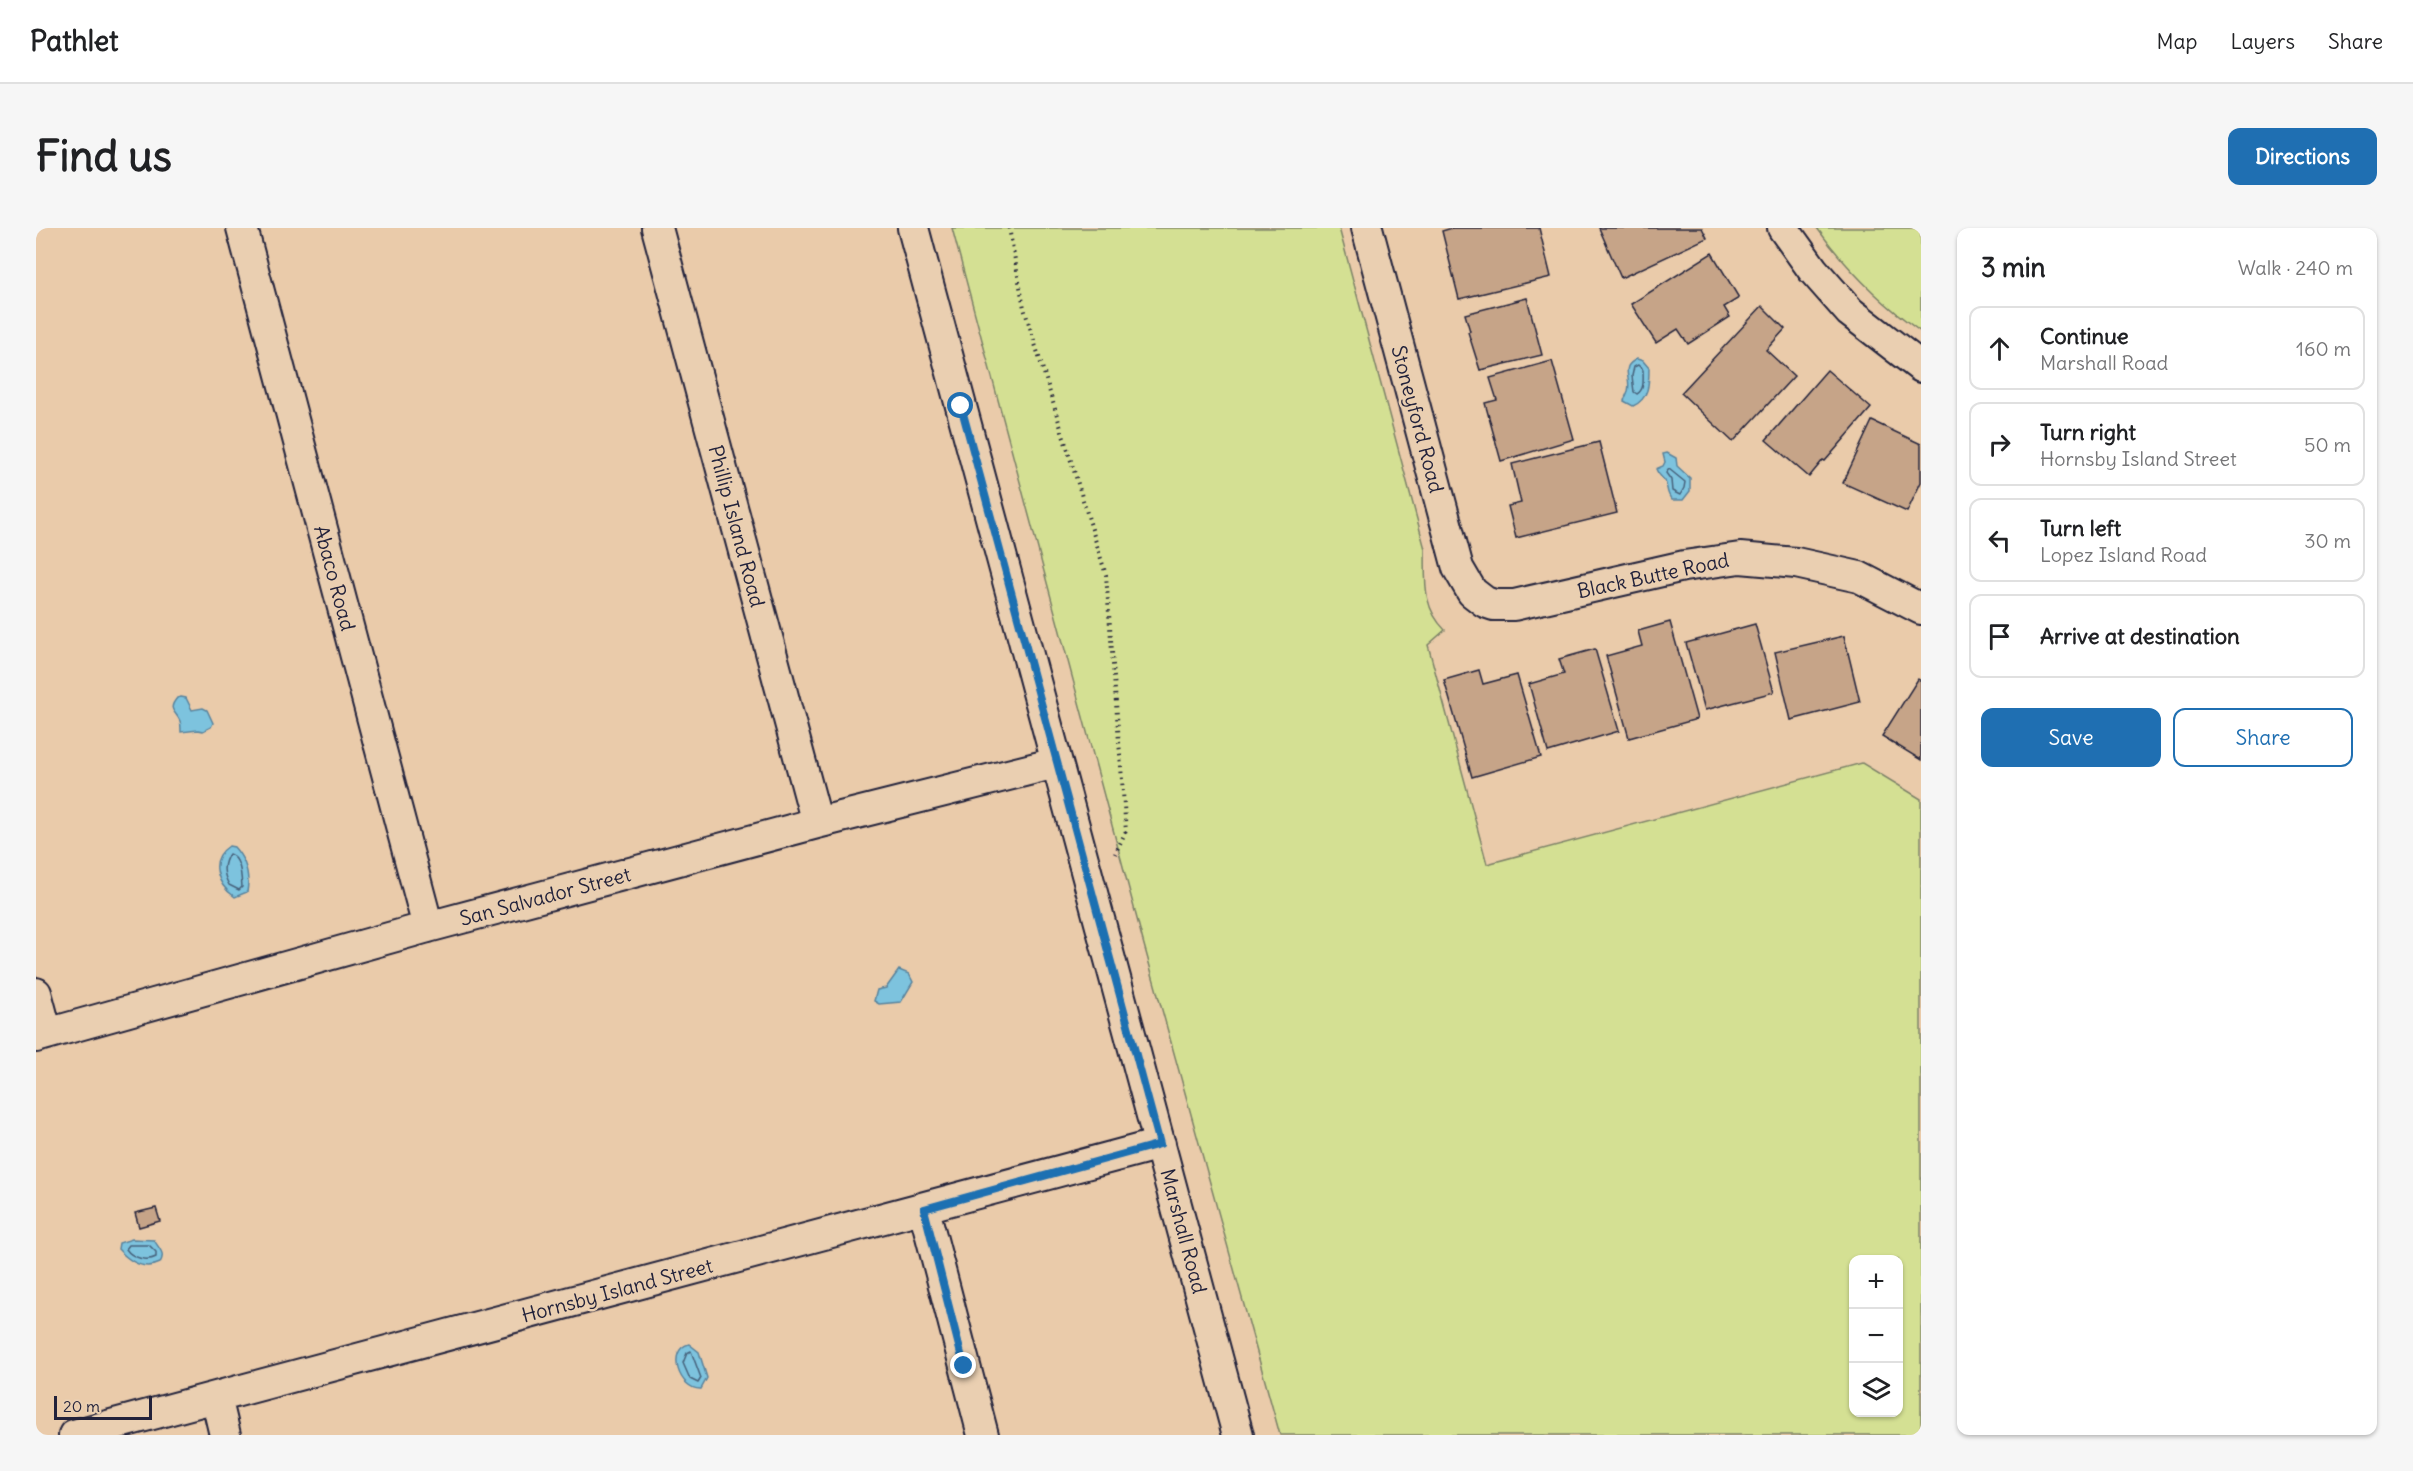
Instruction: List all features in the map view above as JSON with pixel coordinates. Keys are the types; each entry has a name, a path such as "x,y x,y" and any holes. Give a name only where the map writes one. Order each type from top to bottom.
{"street":[{"name":"Phillip Island Road","path":"657,228 817,823"},
{"name":"Marshall Road","path":"913,228 1238,1435"},
{"name":"Stoneyford Road","path":"1367,228 1458,568 1472,592 1485,602"},
{"path":"1784,228 1813,270 1850,312 1921,367"},
{"name":"Abaco Road","path":"248,229 428,927"},
{"name":"Black Butte Road","path":"1485,602 1494,605 1514,605 1684,566 1740,558 1796,563 1859,577 1921,609"},
{"name":"San Salvador Street","path":"42,1035 428,927 817,823 1056,763"},
{"path":"36,993 42,1035"},
{"name":"Hornsby Island Street","path":"74,1435 1160,1144"},
{"path":"924,1209 983,1435"},
{"path":"216,1397 225,1435"}],"path":[{"path":"1009,228 1024,308 1106,575 1126,831 1093,898"}],"green space":[{"path":"952,228 1339,228 1425,549 1425,581 1428,602 1437,621 1445,630 1428,645 1487,864 1862,763 1921,799 1921,1435 1280,1435 1144,945"},
{"path":"1817,228 1921,228 1921,332 1865,284"}],"water":[{"path":"1637,359 1643,361 1649,368 1649,380 1645,395 1633,406 1624,401 1629,386 1627,369"},
{"path":"1667,453 1676,458 1677,466 1690,478 1690,491 1683,500 1672,500 1665,481 1656,469 1663,466 1665,462 1663,454"},
{"path":"177,698 186,698 192,710 203,708 207,710 213,723 211,727 203,731 181,732 180,721 172,708"},
{"path":"229,846 234,847 238,852 247,873 247,892 235,897 224,886 217,872 219,858"},
{"path":"899,970 909,974 913,982 901,1002 879,1004 874,1001 877,990 886,988"},
{"path":"132,1239 154,1240 162,1254 160,1263 148,1266 137,1264 118,1249 119,1243"},
{"path":"689,1344 699,1352 707,1378 701,1389 693,1388 687,1383 681,1377 678,1369 678,1354"}],"building":[{"path":"1452,228 1539,228 1551,277 1459,299 1442,231"},
{"path":"1599,228 1702,228 1707,238 1621,278"},
{"path":"1712,253 1739,298 1724,307 1730,317 1688,344 1678,329 1656,343 1631,304"},
{"path":"1527,298 1542,355 1480,370 1465,314"},
{"path":"1762,306 1785,329 1766,350 1794,376 1733,442 1681,393"},
{"path":"1552,361 1574,439 1501,461 1485,403 1497,400 1490,378"},
{"path":"1827,370 1871,408 1809,477 1766,440"},
{"path":"1872,421 1921,444 1921,482 1907,512 1843,483"},
{"path":"1599,442 1617,513 1516,538 1508,506 1521,503 1512,464"},
{"path":"1670,622 1697,719 1629,738 1606,656 1642,646 1638,631"},
{"path":"1755,624 1774,692 1705,710 1686,643"},
{"path":"1844,636 1860,702 1791,720 1775,652"},
{"path":"1595,649 1619,731 1548,752 1529,684 1564,674 1559,659"},
{"path":"1479,670 1483,684 1517,675 1541,757 1472,777 1444,680"},
{"path":"1918,679 1921,681 1921,760 1882,736"},
{"path":"156,1208 160,1221 139,1227 135,1213"}],"route":[{"path":"961,406 1160,1144 924,1209 964,1366"}]}
